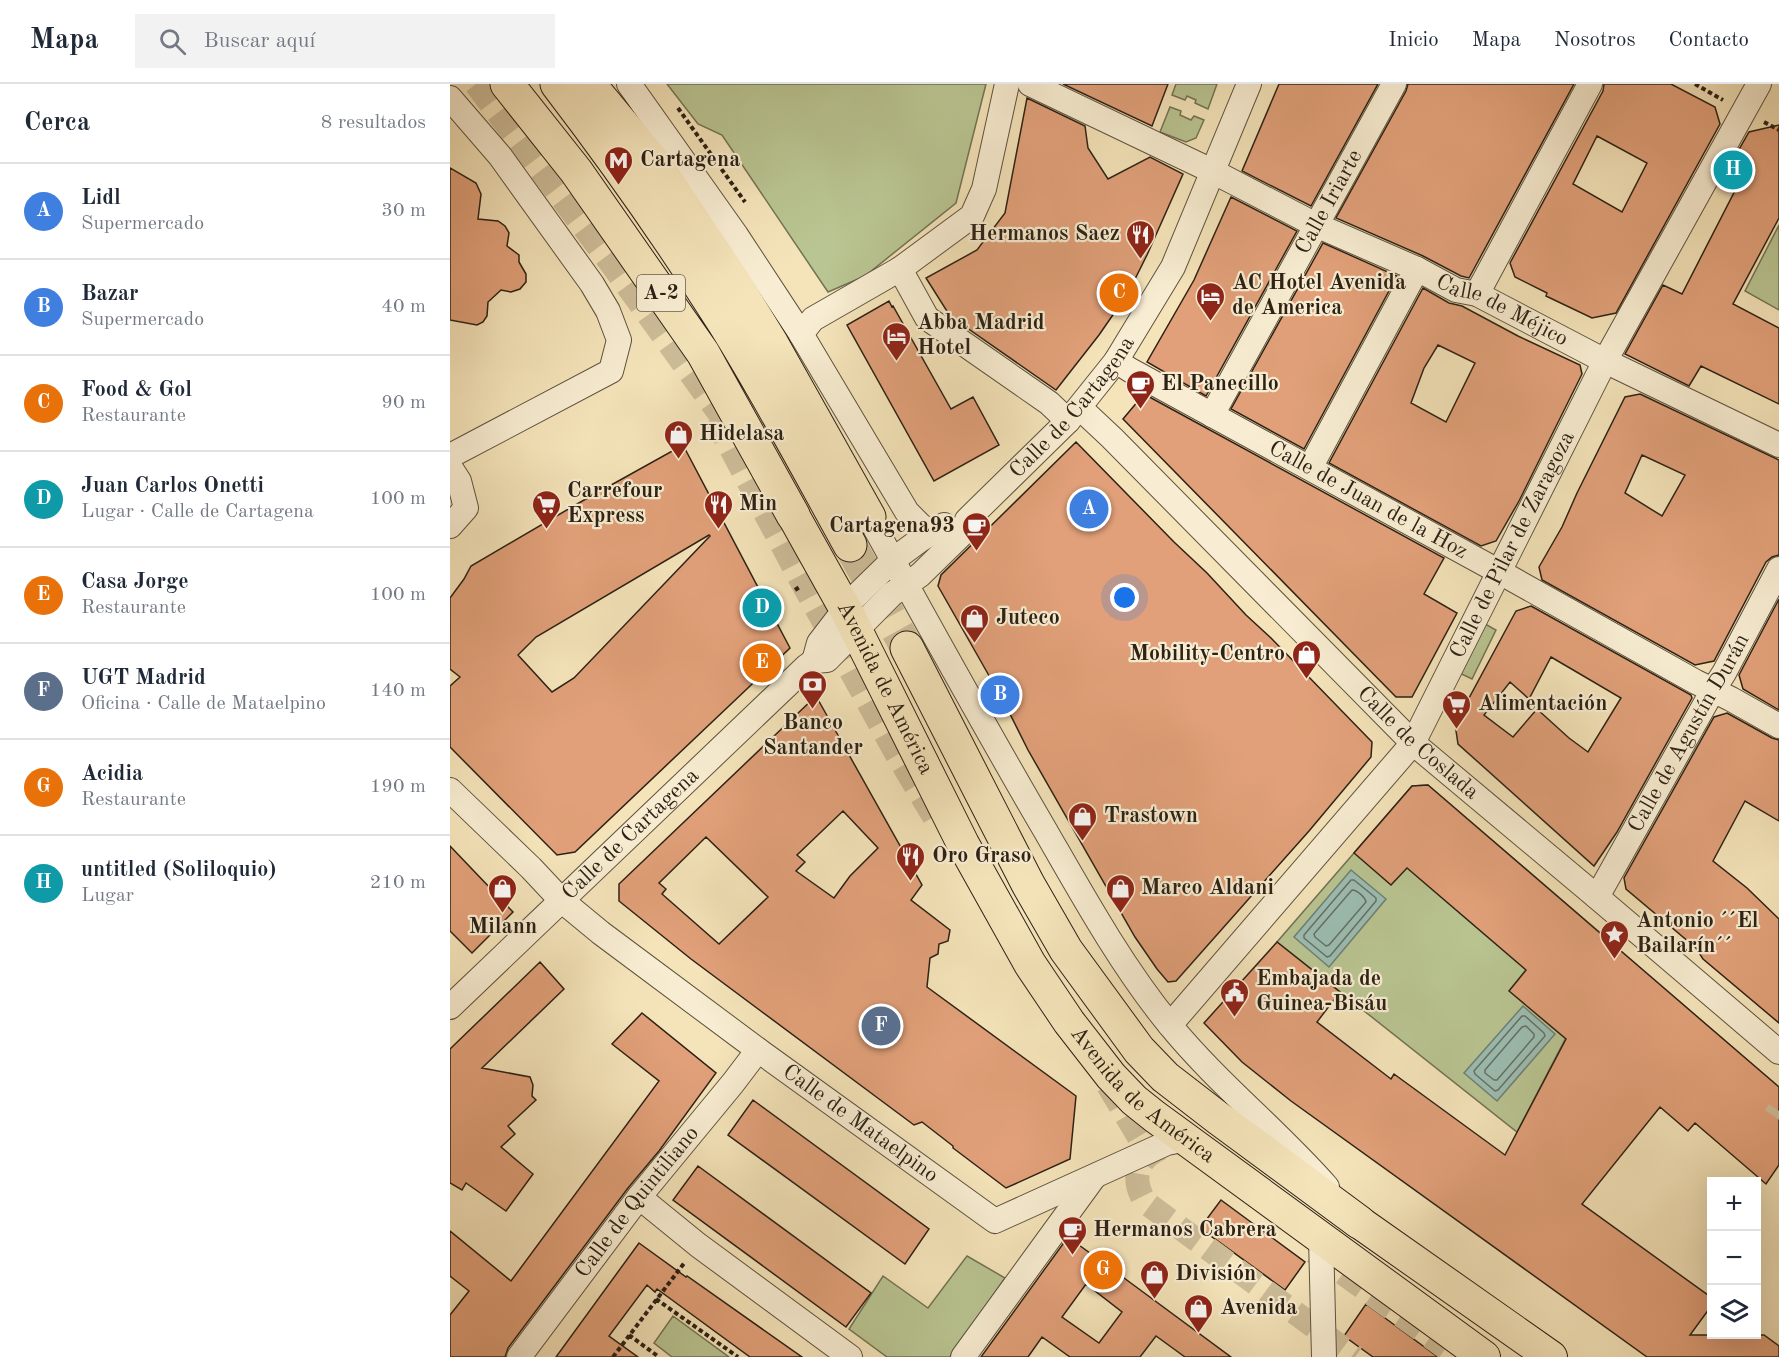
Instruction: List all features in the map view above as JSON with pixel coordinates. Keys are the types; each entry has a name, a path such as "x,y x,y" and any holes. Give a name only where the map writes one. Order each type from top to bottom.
{"highway":[{"name":"Avenida de América","path":"507,84 576,171 703,353 793,515"},
{"name":"A-2","path":"557,84 602,142 724,323 850,545"},
{"path":"589,84 656,165 737,286 869,517"},
{"path":"907,648 1033,894 1066,950 1139,1050 1165,1077 1359,1222"}],"main road":[{"name":"Avenida de América","path":"793,515 851,620 963,844 1030,964 1069,1022 1111,1076 1134,1100 1484,1357"},
{"path":"1359,1222 1551,1357"}],"street":[{"path":"456,84 510,149"},
{"path":"629,84 736,235 801,334 907,512 922,527 934,531"},
{"path":"801,334 813,319 900,268 972,216 984,189 1007,84"},
{"name":"Calle de Méjico","path":"1030,84 1212,171 1316,225 1417,269 1456,290 1477,294 1605,361 1779,445"},
{"name":"Calle de Cartagena","path":"450,1007 814,661 827,660 851,620 907,585 920,574 962,534 967,520 1074,414 1116,361 1173,267 1249,84"},
{"name":"Calle Iriarte","path":"1212,415 1394,84"},
{"path":"1477,294 1590,84"},
{"name":"Calle de Pilar de Zaragoza","path":"1170,1025 1413,743 1605,361 1759,84"},
{"path":"450,98 500,156 592,284 608,310 618,340 611,371 450,456"},
{"name":"Calle de Coslada","path":"900,268 927,318 1049,404 1074,414 1112,438 1413,743 1779,1052"},
{"path":"1310,468 1417,269"},
{"name":"Calle de Juan de la Hoz","path":"1116,361 1779,726"},
{"path":"450,467 459,481 466,508 450,526"},
{"path":"869,517 980,718 1096,917 1148,996 1213,1074 1306,1163 1359,1222"},
{"name":"Calle de Cartagena","path":"851,620 852,600 893,560 954,520 967,520"},
{"name":"Calle de Agustín Durán","path":"1597,897 1724,673 1779,569"},
{"name":"Calle de Mataelpino","path":"450,790 561,900 601,933 758,1050 995,1221 1167,1143 1186,1139"},
{"name":"Calle de Quintiliano","path":"519,1357 639,1197 758,1050"},
{"path":"963,1357 1095,1176"},
{"path":"639,1197 698,1245 850,1357"},
{"path":"1321,1238 1324,1357"}],"path":[{"path":"795,590 801,586"},
{"path":"613,1357 698,1245"},
{"path":"656,1299 738,1357"},
{"path":"629,1335 660,1357"}],"green space":[{"path":"667,84 986,84 956,203 865,276 828,292 722,135 698,124"},
{"path":"1176,84 1217,84 1208,109 1187,96 1185,100 1172,95"},
{"path":"1170,107 1181,111 1180,115 1191,120 1194,116 1204,120 1196,138 1186,142 1160,132"},
{"path":"1779,225 1779,310 1745,291"},
{"path":"1478,620 1496,630 1472,679 1453,670"},
{"path":"1428,785 1614,945 1517,1132 1277,942 1412,786"},
{"path":"967,1256 1005,1278 950,1357 887,1357 849,1329 883,1276 928,1308"},
{"path":"673,1316 729,1357 672,1357 654,1343"}],"water":[{"path":"1351,870 1386,899 1329,967 1294,937"},
{"path":"1523,1006 1555,1034 1497,1101 1464,1073"}],"building":[{"path":"1063,84 1168,84 1152,126"},
{"path":"1279,84 1378,84 1311,206 1242,171"},
{"path":"1408,84 1574,84 1469,278 1336,218"},
{"path":"1604,84 1671,84 1715,107 1720,124 1616,313 1592,318 1546,296 1547,293 1515,277 1510,263 1603,91","holes":["1597,136 1647,163 1622,212 1573,184"]},
{"path":"1027,98 1085,126 1088,148 1108,179 1150,157 1183,174 1128,293 1056,390 950,316 926,278 977,250 1005,213"},
{"path":"1779,125 1779,218 1733,304 1779,328 1779,404 1701,366 1689,386 1625,354 1663,285 1682,294 1743,175 1729,167 1749,132"},
{"path":"450,168 476,183 481,194 478,219 498,221 505,226 509,233 507,246 519,255 519,262 526,274 526,282 520,289 511,292 501,290 488,302 487,316 477,325 450,320"},
{"name":"AC Hotel Avenida de America","path":"1231,197 1297,231 1206,396 1147,362 1194,280"},
{"path":"1323,243 1397,276 1304,449 1231,409"},
{"path":"1423,288 1449,303 1462,306 1580,365 1582,374 1519,501 1496,541 1481,546 1329,463","holes":["1438,345 1475,363 1446,422 1411,403 1424,368"]},
{"name":"Abba Madrid Hotel","path":"889,301 951,409 973,397 999,445 934,481 847,325"},
{"path":"1144,394 1444,558 1424,594 1457,613 1412,697 1396,697 1123,419"},
{"path":"1640,394 1779,460 1779,555 1766,562 1714,661 1695,665 1542,580 1539,567 1562,527 1625,397","holes":["1642,455 1685,475 1662,516 1625,493"]},
{"path":"1076,442 1372,742 1371,757 1309,831 1176,981 1168,982 1135,937 938,586 941,575"},
{"path":"683,445 790,648 575,852 557,855 450,747 450,686 460,677 450,669 450,598 471,566","holes":["710,536 574,678 552,692 518,655 536,637"]},
{"path":"1779,599 1779,710 1743,689 1739,675"},
{"path":"1531,606 1691,695 1692,698 1617,832 1594,866 1458,744 1455,724 1516,611","holes":["1551,657 1621,698 1588,752 1537,709 1513,737 1484,715 1510,682 1529,699"]},
{"path":"816,696 922,885 911,900 950,930 948,941 939,944 938,954 930,958 927,987 1076,1096 1070,1159 1006,1188 922,1122 914,1125 691,959 619,901 619,884","holes":["843,811 878,848 850,876 834,898 796,871 805,862 797,855","706,837 768,897 719,944 662,894 666,889 659,883"]},
{"path":"1727,713 1779,740 1779,821 1745,801 1713,861 1747,888 1779,919 1779,1023 1703,959 1696,948 1626,889 1624,878 1714,717"},
{"path":"1428,785 1779,1087 1779,1165 1766,1184 1761,1177 1758,1177 1695,1123 1688,1131 1660,1107 1582,1204 1707,1294 1707,1312 1690,1335 1707,1335 1707,1339 1761,1339 1761,1335 1764,1335 1779,1346 1779,1357 1647,1357 1291,1101 1242,1062 1204,1023 1277,942 1340,992 1317,1022 1391,1079 1394,1074 1505,1155 1566,1039 1509,991 1526,970 1407,868 1391,885 1354,853 1412,786"},
{"path":"450,846 513,912 472,953 450,931"},
{"path":"540,962 564,989 482,1068 530,1077 533,1085 532,1096 536,1100 508,1126 515,1134 501,1147 533,1174 506,1211 466,1183 462,1190 450,1183 450,1049"},
{"path":"642,1013 716,1073 508,1348 505,1357 450,1357 450,1315 469,1291 450,1276 450,1231 511,1281 659,1081 612,1044"},
{"path":"753,1100 929,1229 905,1264 728,1135"},
{"path":"698,1166 871,1293 846,1327 673,1200"},
{"path":"1221,1200 1305,1262 1285,1290 1200,1228"},
{"path":"1068,1237 1231,1357 1185,1357 1156,1336 1140,1357 1070,1357 1042,1337 1028,1357 981,1357","holes":["1086,1284 1122,1312 1099,1343 1062,1317"]},
{"path":"639,1243 802,1357 750,1357 657,1289 655,1292 647,1285 609,1336 638,1357 556,1357"},
{"path":"1366,1304 1438,1357 1373,1357 1344,1336"}],"tunnel":[{"path":"476,84 613,266 729,430"},
{"path":"713,418 896,753 936,820"},
{"path":"850,545 907,648"},
{"path":"1108,1085 1146,1149 1154,1157"},
{"path":"1775,1117 1779,1111"},
{"path":"1161,1148 1146,1158 1138,1170 1138,1185 1145,1202 1355,1357"},
{"path":"1314,1252 1446,1348"}],"place":[{"name":"untitled (Soliloquio)","path":"1733,170"},
{"name":"Cartagena","path":"619,186"},
{"name":"Hermanos Saez","path":"1141,260"},
{"name":"Food & Gol","path":"1119,293"},
{"name":"AC Hotel Avenida de America","path":"1211,322"},
{"name":"Abba Madrid Hotel","path":"896,362"},
{"name":"El Panecillo","path":"1140,410"},
{"name":"Hidelasa","path":"678,460"},
{"name":"Lidl","path":"1089,509"},
{"name":"Carrefour Express","path":"546,530"},
{"name":"Min","path":"718,530"},
{"name":"Cartagena93","path":"976,552"},
{"name":"Juan Carlos Onetti","path":"762,608"},
{"name":"Juteco","path":"975,644"},
{"name":"Casa Jorge","path":"762,663"},
{"name":"Mobility-Centro","path":"1306,680"},
{"name":"Bazar","path":"1000,695"},
{"name":"Banco Santander","path":"813,710"},
{"name":"Alimentación","path":"1457,730"},
{"name":"Trastown","path":"1083,842"},
{"name":"Oro Graso","path":"911,882"},
{"name":"Milann","path":"503,914"},
{"name":"Marco Aldani","path":"1120,914"},
{"name":"Antonio ´´El Bailarín´´","path":"1615,960"},
{"name":"Embajada de Guinea-Bisáu","path":"1235,1018"},
{"name":"UGT Madrid","path":"881,1026"},
{"name":"Hermanos Cabrera","path":"1072,1256"},
{"name":"Acidia","path":"1103,1270"},
{"name":"División","path":"1154,1300"},
{"name":"Avenida","path":"1199,1334"}]}
